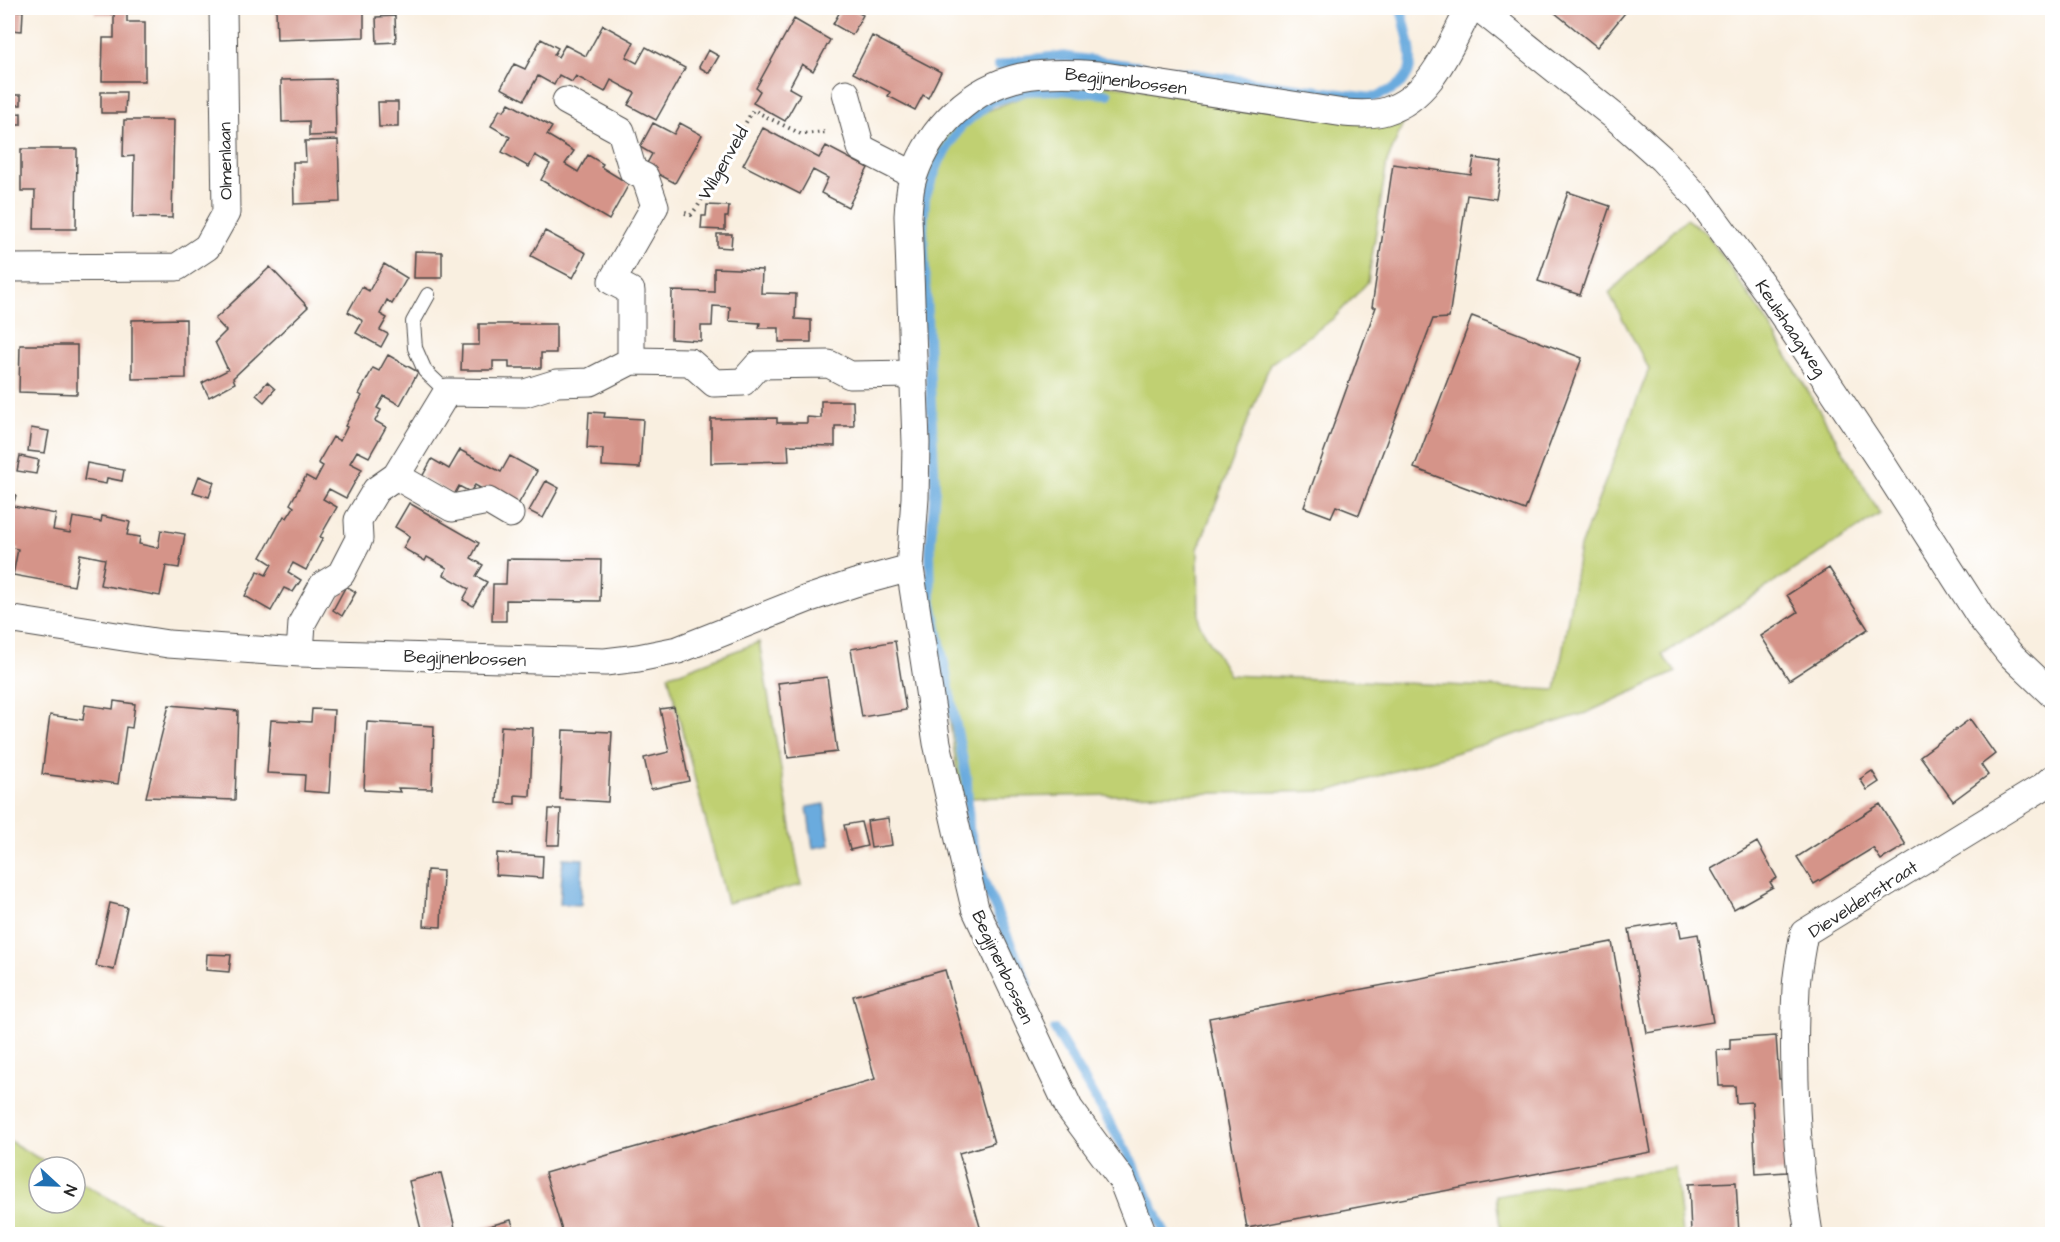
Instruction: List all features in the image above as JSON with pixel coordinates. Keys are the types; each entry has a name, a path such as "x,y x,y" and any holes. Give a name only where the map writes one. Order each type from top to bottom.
{"street":[{"name":"Olmenlaan","path":"8,268 177,267 207,247 226,213 223,8"},
{"name":"Begijnenbossen","path":"1143,1234 1122,1180 1069,1108 975,908 937,743 910,568 916,443 908,216 909,195 914,175 934,135 959,109 980,93 1000,83 1035,75 1058,72 1098,75 1344,113 1368,114 1386,111 1418,94 1433,76 1470,8"},
{"name":"Keulshaagweg","path":"1479,8 1615,117 1662,159 1701,201 1768,293 1881,462 1981,618 2009,653 2052,694"},
{"path":"846,93 861,148 914,175"},
{"path":"566,100 621,130 633,171 645,177 655,206 612,282 631,291 631,361"},
{"path":"300,653 302,623 323,585 341,574 359,539 358,520 376,490 396,476 447,392 525,393 557,383 590,382 631,361 690,362 714,384 743,382 758,365 829,364 850,375 914,374"},
{"path":"396,476 452,508 488,501 510,514"},
{"name":"Begijnenbossen","path":"8,619 168,644 300,653 605,662 678,650 807,599 910,568"},
{"name":"Dieveldenstraat","path":"1809,1234 1803,1196 1796,1095 1796,986 1804,933 2044,786 2052,778"}],"lane":[{"path":"428,295 413,322 415,348 425,372 447,392"}],"path":[{"name":"Wilgenveld","path":"655,206 692,215 753,110 801,134 856,130"}],"green space":[{"path":"1064,80 1405,119 1387,162 1368,282 1334,318 1270,364 1198,549 1199,623 1229,675 1556,690 1580,547 1649,369 1609,293 1686,219 1707,234 1768,323 1880,514 1662,655 1676,672 1586,713 1329,791 961,798 928,575 934,461 917,192 950,126"},
{"path":"759,642 801,885 727,903 668,675"},
{"path":"8,1140 33,1155 27,1155 27,1215 87,1215 87,1186 142,1217 183,1234 8,1234"},
{"path":"1675,1167 1682,1234 1501,1234 1496,1196"}],"water":[{"path":"824,804 830,845 813,848 807,807"},
{"path":"563,858 583,859 581,905 560,904"}],"building":[{"path":"95,8 127,8 127,22 145,22 145,81 102,81 103,38 114,38 114,14 95,14"},
{"path":"276,8 364,8 364,37 277,40"},
{"path":"842,8 849,8 863,15 852,35 833,24"},
{"path":"1549,8 1629,8 1597,47"},
{"path":"11,11 23,11 22,31 10,30"},
{"path":"395,16 396,42 377,43 376,17"},
{"path":"794,19 830,40 813,71 802,64 789,88 800,94 785,121 753,103 760,91 756,88"},
{"path":"603,25 634,42 626,57 637,63 646,47 685,68 656,120 628,105 635,93 611,80 605,92 576,76 572,82 559,75 554,85 538,76 524,100 501,88 514,64 525,69 541,39 558,48 554,55 558,57 565,45 586,56"},
{"path":"872,36 941,72 928,98 923,95 915,110 888,96 890,92 853,73"},
{"path":"708,50 719,56 709,73 699,67"},
{"path":"335,79 336,135 309,136 309,121 282,122 281,80"},
{"path":"101,92 126,92 125,113 101,113"},
{"path":"12,95 21,95 21,105 12,105"},
{"path":"378,102 398,102 398,127 379,127"},
{"path":"509,103 552,127 547,135 574,151 565,164 578,172 588,155 603,164 601,167 629,184 609,220 541,180 550,164 535,155 529,167 502,152 510,137 491,126 500,109 504,111"},
{"path":"21,113 21,125 11,125 11,114"},
{"path":"124,120 174,120 172,218 133,217 134,156 123,157"},
{"path":"653,123 674,134 680,123 702,135 675,183 645,167 652,154 640,147"},
{"path":"763,128 819,158 826,146 868,168 848,207 821,193 828,178 813,170 800,194 743,165"},
{"path":"338,140 340,202 294,204 293,162 306,162 305,141"},
{"path":"21,149 77,149 76,229 34,229 35,191 21,191"},
{"path":"1474,158 1502,162 1496,199 1467,195 1449,318 1433,319 1359,515 1336,506 1331,517 1304,507 1376,307 1372,307 1393,164 1471,175"},
{"path":"1568,192 1610,206 1580,295 1538,281"},
{"path":"707,205 729,206 728,217 725,217 725,230 701,229 702,216 706,216"},
{"path":"545,231 586,253 573,278 531,256"},
{"path":"717,234 732,234 731,248 717,247"},
{"path":"415,251 442,252 442,278 414,278"},
{"path":"384,264 407,278 392,304 387,300 380,314 387,318 380,330 388,334 381,347 356,333 363,321 348,312 362,287 369,291"},
{"path":"270,267 308,307 233,378 235,383 209,397 202,383 228,370 215,342 226,331 215,319"},
{"path":"714,268 762,270 761,293 796,294 795,319 811,320 811,342 779,342 779,328 759,328 760,323 729,321 730,307 713,306 712,326 701,326 701,341 671,339 672,291 714,292"},
{"path":"1472,316 1582,358 1525,510 1414,468"},
{"path":"186,319 186,378 132,379 132,320"},
{"path":"479,324 556,324 556,353 541,353 541,368 509,368 509,361 493,361 493,370 461,370 462,345 479,345"},
{"path":"20,345 77,345 77,394 19,392"},
{"path":"388,355 418,372 400,405 384,396 377,408 381,410 375,421 386,427 369,457 357,451 350,463 362,469 346,498 329,489 323,499 337,507 320,537 323,538 306,570 293,563 288,572 301,580 293,592 284,588 271,611 245,596 258,571 266,575 272,564 261,557 284,516 287,518 294,507 290,504 306,476 315,481 323,466 318,463 333,437 340,441 347,427 345,426 362,396 359,394 373,368 379,371"},
{"path":"267,382 275,389 264,402 256,395"},
{"path":"821,401 853,401 854,426 835,426 835,446 788,445 789,461 711,463 711,419 777,418 777,423 807,423 807,417 821,418"},
{"path":"589,412 605,413 604,417 643,419 640,468 602,466 603,449 587,448"},
{"path":"31,428 49,431 45,453 28,451"},
{"path":"460,450 501,472 510,456 537,471 516,508 475,485 470,492 459,486 454,495 422,477 432,459 449,469"},
{"path":"20,456 39,460 36,474 17,471"},
{"path":"87,463 124,470 122,481 107,478 106,484 84,480"},
{"path":"199,476 214,482 209,497 193,492"},
{"path":"546,481 559,488 543,518 529,511"},
{"path":"8,493 16,495 13,506 56,514 53,530 70,533 73,517 101,522 102,516 130,522 127,535 140,537 139,544 158,548 161,530 185,534 179,568 166,566 160,596 100,585 105,559 80,554 74,586 13,575 18,549 8,547"},
{"path":"409,503 479,543 471,558 483,565 476,576 487,582 473,606 463,600 469,589 444,575 447,568 427,557 425,561 403,548 410,536 395,527"},
{"path":"507,559 601,560 600,601 506,600 506,621 492,621 493,584 506,584"},
{"path":"1829,568 1868,629 1789,680 1761,636 1798,612 1787,595"},
{"path":"346,586 356,592 342,616 333,610"},
{"path":"895,641 906,710 862,717 851,649"},
{"path":"827,677 837,752 788,758 778,683"},
{"path":"114,701 135,704 132,728 126,727 118,784 42,774 50,715 83,720 85,705 113,709"},
{"path":"169,705 238,711 235,800 146,797"},
{"path":"674,707 689,781 651,789 644,758 669,752 660,709"},
{"path":"312,709 334,710 329,793 304,791 305,775 267,773 271,720 311,722"},
{"path":"1970,719 1995,754 1981,765 1988,775 1953,801 1920,756"},
{"path":"367,722 434,726 432,789 398,788 400,792 364,790"},
{"path":"501,726 533,728 530,796 515,795 515,804 497,803"},
{"path":"563,730 612,732 608,802 560,799"},
{"path":"1872,771 1879,782 1867,790 1860,779"},
{"path":"1880,804 1906,845 1881,860 1873,848 1814,884 1797,857"},
{"path":"549,809 561,809 559,845 547,845"},
{"path":"888,818 892,845 871,848 867,821"},
{"path":"861,822 867,846 850,850 844,825"},
{"path":"1757,842 1777,878 1770,882 1773,887 1734,909 1711,869"},
{"path":"497,853 543,856 542,878 496,875"},
{"path":"427,870 443,871 441,927 424,926"},
{"path":"110,903 127,907 114,970 96,966"},
{"path":"1678,921 1681,937 1698,934 1713,1022 1647,1033 1629,929"},
{"path":"1612,942 1651,1152 1247,1228 1209,1018"},
{"path":"207,954 231,955 229,972 206,970"},
{"path":"945,970 994,1143 959,1153 982,1234 563,1234 545,1173 875,1079 853,996"},
{"path":"1776,1036 1787,1172 1756,1174 1752,1102 1736,1103 1735,1086 1719,1086 1717,1050 1730,1049 1730,1039"},
{"path":"441,1173 455,1228 422,1234 409,1181"},
{"path":"1736,1182 1739,1234 1691,1234 1689,1184"},
{"path":"511,1220 516,1234 479,1234 478,1229"}],"waterway":[{"path":"998,66 1023,60 1060,56 1370,98 1400,84 1411,64 1411,52 1401,8"},
{"path":"1028,984 987,889 969,829 967,781 931,598 930,551 935,487 923,230 925,197 940,160 961,126 991,102 1026,91 1058,90 1108,94"},
{"path":"1055,1030 1132,1161 1165,1234"}]}
